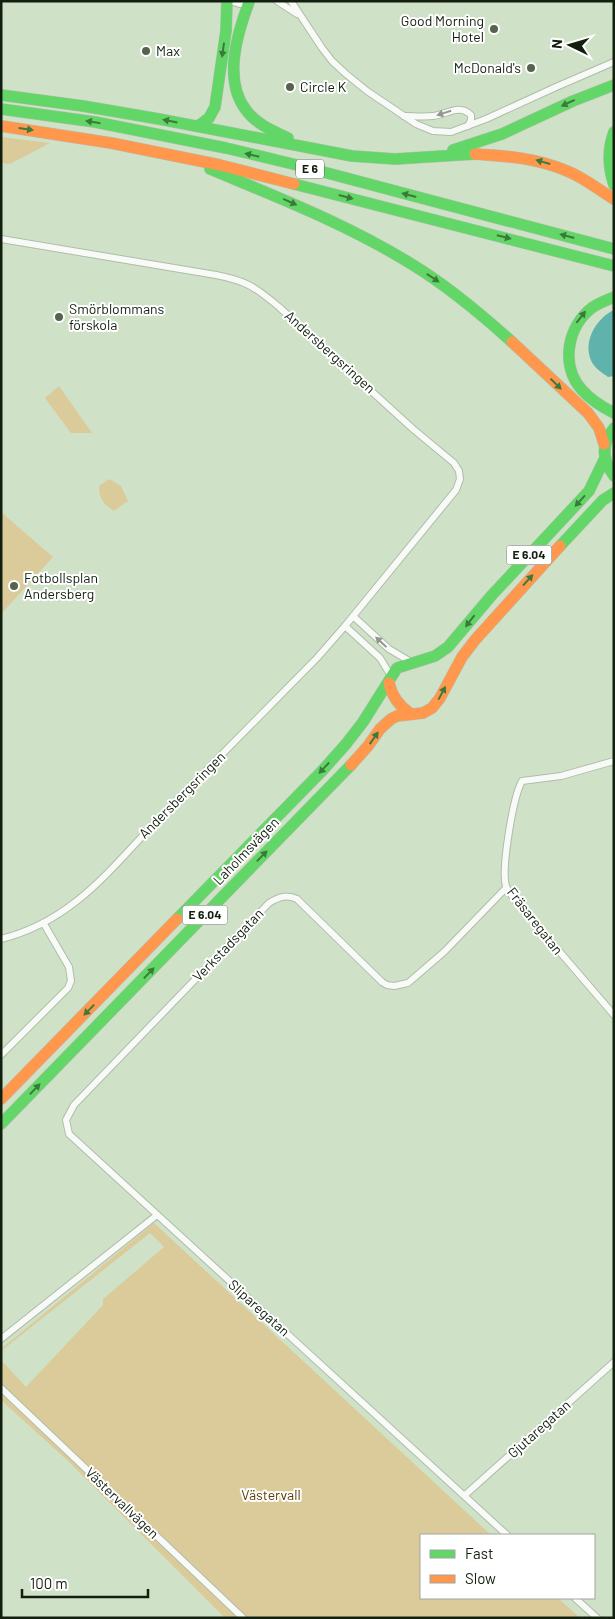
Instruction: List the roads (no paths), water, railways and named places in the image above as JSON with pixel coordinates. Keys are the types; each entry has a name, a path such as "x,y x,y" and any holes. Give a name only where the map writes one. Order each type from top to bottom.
{"highway":[{"path":"198,126 209,118 215,107 226,31 228,1"},
{"path":"250,2 240,24 236,47 235,77 240,100 254,119 267,128 304,146"},
{"path":"439,155 502,134 573,101 614,86"},
{"path":"1,95 83,106 352,156 395,159 439,155 490,154 531,159 568,171 614,199"},
{"name":"E 6","path":"1,109 95,122 226,148 614,249"},
{"name":"E 6","path":"1,126 180,156 295,183 614,266"},
{"path":"614,132 610,144 608,162 614,185"},
{"path":"180,156 336,222 413,265 443,285 492,324 588,414 598,426 604,444"},
{"path":"614,296 603,300 585,312 573,329 568,348 570,366 577,383 600,407 614,413"},
{"path":"604,444 614,428"},
{"name":"Laholmsvägen","path":"1,1099 322,771 363,722 397,668 435,656 448,647 487,601 589,491 604,460 604,444"},
{"path":"604,460 614,476"},
{"name":"Laholmsvägen","path":"1,1124 348,768 368,746 380,729 397,716 423,713 432,708 440,698 462,657 489,624 590,513 603,500 614,493"},
{"path":"390,680 392,696 395,702 411,714"}],"street":[{"path":"228,1 240,4 250,2"},
{"path":"277,1 301,16"},
{"path":"292,1 332,61 367,91 403,116 433,131 451,132 468,126 614,62"},
{"path":"403,116 433,116 460,110 467,111 471,120 468,126"},
{"name":"Andersbergsringen","path":"1,239 216,275 245,282 258,289 279,307 454,464 459,471 460,479 456,490 345,626 278,698 128,849 96,886 63,912 44,924 12,937 1,939"},
{"path":"353,616 389,649 412,662"},
{"path":"345,626 380,658 390,680"},
{"name":"Fräsaregatan","path":"614,761 561,776 522,781 516,794 505,874 506,888 614,1016"},
{"name":"Verkstadsgatan","path":"157,1215 68,1134 66,1120 74,1105 268,903 282,896 297,899 382,982 394,986 408,983 416,977 444,952 506,888"},
{"path":"1,1055 68,988 71,981 69,967 44,924"},
{"path":"1,1339 157,1215"},
{"name":"Sliparegatan","path":"157,1215 506,1534"},
{"name":"Gjutaregatan","path":"465,1495 614,1362"},
{"name":"Västervallvägen","path":"1,1388 243,1618"},
{"path":"576,1599 596,1618"}],"water":[{"path":"614,310 614,376 608,377 593,364 590,356 589,340 601,319"}],"place":[{"name":"Good Morning Hotel","path":"494,29"},
{"name":"Max","path":"146,51"},
{"name":"McDonald's","path":"531,68"},
{"name":"Circle K","path":"290,87"},
{"name":"Smörblommans förskola","path":"59,317"},
{"name":"Fotbollsplan Andersberg","path":"14,586"}],"park label":[{"name":"Västervall","path":"271,1495"}]}
